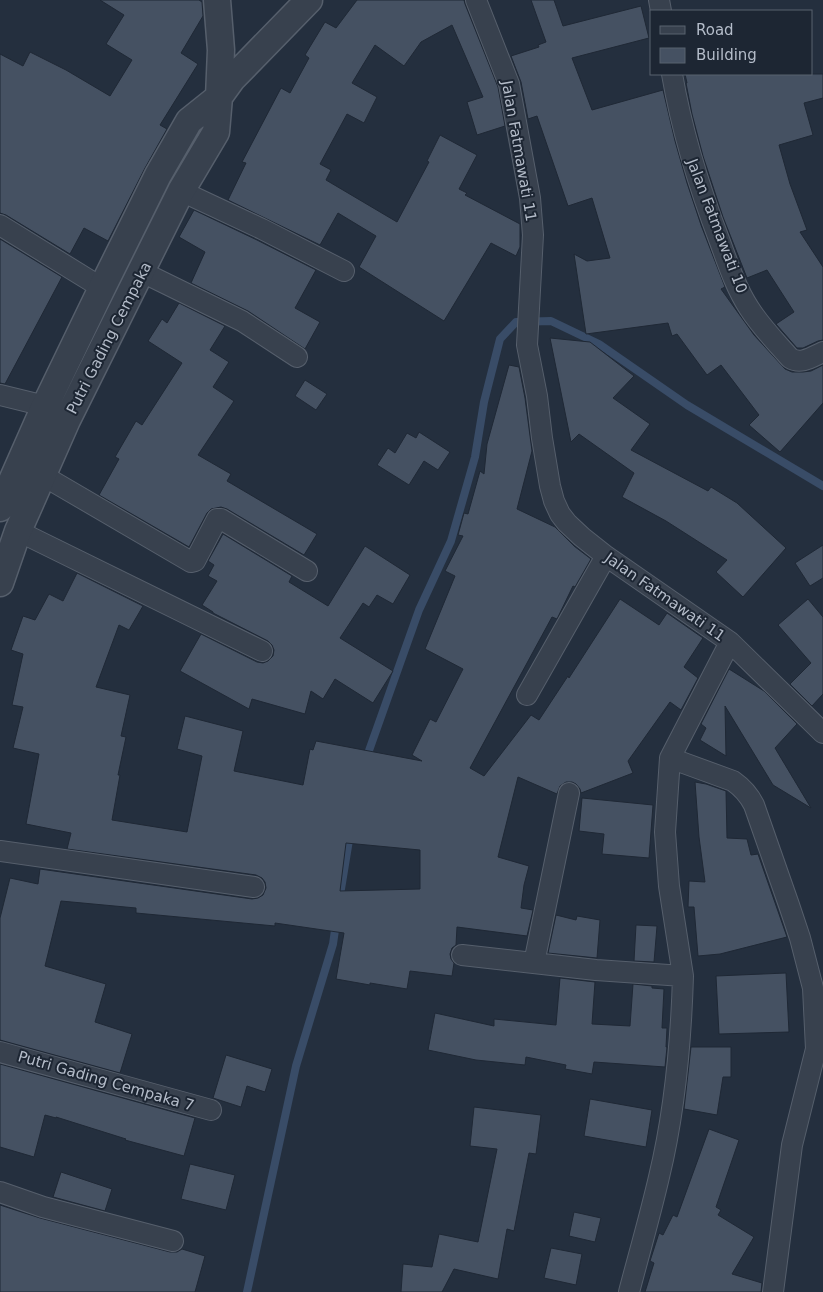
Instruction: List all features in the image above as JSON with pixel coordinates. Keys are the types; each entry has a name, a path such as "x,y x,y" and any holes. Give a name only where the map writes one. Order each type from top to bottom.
{"street":[{"name":"Putri Gading Cempaka","path":"0,508 45,406 102,288 158,175 189,121 219,97 232,80 309,0"},
{"name":"Jalan Fatmawati 11","path":"476,0 509,84 530,198 533,235 527,345 554,501 560,514 582,537 606,556 730,642 670,758 666,832 669,886 683,976 679,1064 660,1177 629,1292"},
{"name":"Putri Gading Cempaka","path":"0,582 18,531 67,420 182,191 216,132 221,50 218,11"},
{"name":"Jalan Fatmawati 10","path":"672,75 691,161 713,226 732,274 748,307 763,328 790,358 795,361 807,360 823,352"},
{"path":"182,191 344,271"},
{"path":"0,225 102,288"},
{"path":"142,272 242,321 297,356"},
{"path":"0,395 45,406 67,420"},
{"path":"42,475 191,562 195,561 217,519 221,519 307,571"},
{"path":"18,531 262,651"},
{"path":"527,695 606,556"},
{"path":"730,642 823,733"},
{"path":"670,758 733,781 741,786 750,796 818,987 816,1049 792,1145 774,1292"},
{"path":"534,964 569,792"},
{"path":"0,850 254,887"},
{"path":"462,955 534,964 683,976"},
{"name":"Putri Gading Cempaka 7","path":"0,1052 211,1110"},
{"path":"0,1192 43,1207 173,1241"}],"building":[{"path":"100,0 199,0 202,2 203,16 181,53 198,64 160,125 167,129 108,241 84,228 70,254 0,213 0,54 23,66 30,52 66,70 110,96 132,60 106,44 124,15"},
{"path":"357,0 464,0 498,87 505,126 477,135 467,102 483,97 452,25 421,42 404,66 375,45 352,83 377,97 364,123 347,114 320,164 331,170 326,180 397,222 429,162 427,161 440,135 477,155 459,189 467,193 465,195 520,224 520,247 516,256 491,243 444,321 359,267 376,236 338,213 320,245 228,200 246,163 242,162 281,88 290,93 309,58 305,55 325,22 336,28"},
{"path":"531,0 554,0 563,26 641,6 649,38 572,58 592,110 663,90 687,183 725,287 721,289 754,335 785,369 792,372 803,372 811,371 823,365 823,403 780,452 749,425 759,415 721,365 707,375 677,334 672,336 668,323 586,334 574,254 587,261 610,258 592,198 568,206 537,116 528,119 521,82 511,56 539,47 538,45 546,42"},
{"path":"823,74 823,98 804,103 813,135 779,145 790,184 807,230 800,232 823,267 823,340 803,348 797,348 776,324 794,312 767,270 747,278 723,217 703,156 692,114 685,75"},
{"path":"194,210 316,270 295,308 320,322 305,349 248,311 191,283 205,252 179,237"},
{"path":"0,239 62,277 5,384 0,383"},
{"path":"179,303 225,326 210,350 229,362 213,387 234,401 198,455 231,474 227,481 317,534 304,555 221,507 211,509 207,513 189,547 99,495 119,459 115,457 136,421 142,425 182,363 148,341 162,319 167,323"},
{"path":"550,338 590,342 634,376 613,398 650,424 631,450 708,491 711,487 737,503 786,548 743,597 716,572 727,560 666,521 622,497 634,473 579,434 571,442"},
{"path":"509,365 519,367 532,451 517,509 555,527 574,546 591,559 575,587 573,586 557,619 552,617 470,768 484,776 531,715 539,720 568,676 569,678 620,599 659,625 667,613 703,638 684,667 698,678 681,710 670,702 628,761 633,773 581,793 576,784 566,782 560,786 557,794 518,777 498,857 529,866 521,908 533,910 527,936 457,927 456,945 452,948 450,954 454,963 452,976 410,971 407,989 336,979 344,933 275,923 275,926 136,913 136,908 61,901 45,966 106,984 95,1022 132,1034 120,1073 0,1040 0,918 10,878 38,884 40,869 252,899 263,895 266,888 262,878 256,875 67,849 71,833 26,824 39,754 13,748 23,707 12,705 23,654 11,650 23,616 35,620 49,594 63,601 77,573 143,606 129,630 119,625 96,687 130,695 121,736 126,737 118,775 120,775 112,820 187,832 202,756 177,749 185,716 243,731 234,771 303,785 310,749 313,750 316,741 422,761 412,755 430,719 436,722 463,669 425,649 455,576 445,571 463,536 458,535 464,513 468,514 480,471 484,474 487,444","holes":["346,843 420,850 420,889 340,891"]},
{"path":"305,380 327,394 316,410 295,396"},
{"path":"419,432 450,452 438,470 424,461 409,485 377,465 388,448 395,453 407,433 416,438"},
{"path":"223,534 292,576 289,582 328,606 365,546 410,575 393,604 377,595 369,607 363,603 340,638 393,671 373,703 335,679 323,699 311,691 305,714 252,699 249,709 180,671 201,634 257,662 263,663 273,656 274,650 268,641 213,613 202,605 217,581 208,576 214,565 208,561"},
{"path":"823,545 823,578 810,586 795,563"},
{"path":"808,599 823,617 823,694 812,706 790,684 811,663 778,625"},
{"path":"729,669 764,691 797,724 775,748 811,808 773,785 725,706 726,756 700,740 706,728 701,724"},
{"path":"695,782 726,791 727,838 747,839 751,855 758,854 787,937 720,954 698,956 694,907 688,907 689,881 705,882"},
{"path":"582,798 653,805 649,858 602,854 604,834 579,831"},
{"path":"556,915 576,920 577,916 600,920 597,958 548,953"},
{"path":"636,925 657,926 654,962 634,961"},
{"path":"786,973 789,1032 719,1034 716,976"},
{"path":"560,978 595,982 592,1024 630,1026 633,984 664,989 662,1028 667,1028 665,1067 594,1062 592,1074 565,1069 566,1065 526,1057 525,1065 476,1060 428,1050 435,1013 494,1026 494,1019 556,1025"},
{"path":"691,1047 731,1047 731,1077 723,1077 717,1115 684,1109"},
{"path":"226,1055 272,1069 265,1092 247,1086 241,1107 213,1098"},
{"path":"0,1064 195,1118 184,1156 45,1115 34,1157 0,1147"},
{"path":"590,1099 652,1110 646,1147 584,1136"},
{"path":"474,1107 541,1115 536,1154 529,1153 514,1231 507,1229 498,1279 454,1269 442,1292 401,1292 403,1264 432,1267 439,1234 478,1242 497,1149 470,1146"},
{"path":"709,1129 739,1140 716,1207 721,1210 718,1215 754,1237 732,1274 762,1283 761,1292 645,1292 654,1263 650,1261 659,1233 663,1235 673,1215 677,1217"},
{"path":"190,1164 235,1175 226,1210 181,1199"},
{"path":"61,1172 112,1189 105,1211 53,1197"},
{"path":"0,1205 40,1218 170,1252 177,1252 182,1249 205,1256 195,1292 0,1292"},
{"path":"574,1212 601,1218 595,1242 569,1236"},
{"path":"551,1248 582,1254 576,1285 544,1278"}],"waterway":[{"path":"366,759 419,610 451,541 475,457 484,402 500,339 516,322 551,321 599,344 687,405 823,486"},
{"path":"339,901 350,834"},
{"path":"247,1292 296,1066 333,944 336,923"}]}
